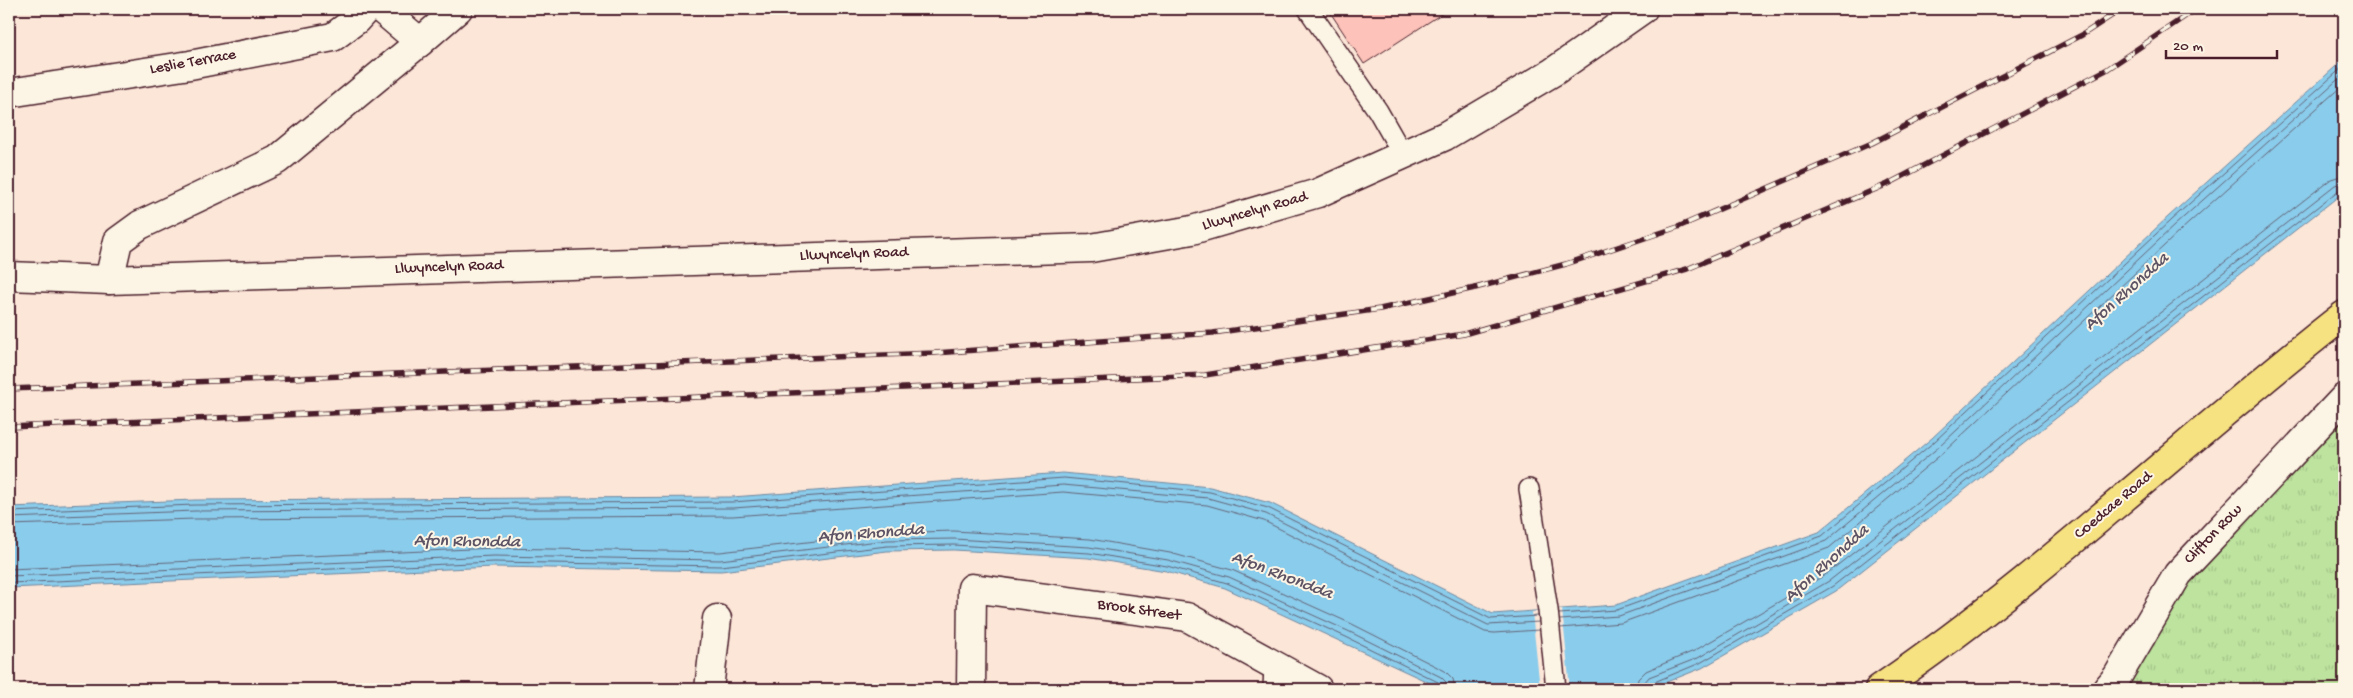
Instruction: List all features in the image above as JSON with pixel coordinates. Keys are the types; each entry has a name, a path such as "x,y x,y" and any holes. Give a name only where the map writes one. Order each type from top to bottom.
{"main road":[{"name":"Coedcae Road","path":"1879,689 1911,667 2059,553 2266,376 2344,315"}],"street":[{"name":"Leslie Terrace","path":"9,93 190,65 333,37 356,20 366,9"},
{"path":"381,9 420,42"},
{"path":"110,280 118,241 140,225 277,160 458,9"},
{"name":"Llwyncelyn Road","path":"9,276 110,280 1091,248 1192,230 1318,193 1445,136 1553,72 1643,9"},
{"name":"Clifton Row","path":"2107,689 2117,677 2178,574 2344,398"},
{"name":"Brook Street","path":"971,689 972,588 1187,617 1273,677 1318,689"},
{"path":"710,689 717,619"}],"lane":[{"path":"1308,9 1378,111 1403,155"},
{"path":"1529,490 1548,610 1556,689"}],"green space":[{"path":"2344,398 2344,689 2107,689 2178,574"}],"water":[{"name":"Afon Rhondda","path":"2344,59 2344,192 1836,591 1702,668 1649,689 1443,689 1225,588 1166,571 1088,558 954,550 887,551 721,571 494,567 9,588 9,507 195,500 732,497 1063,473 1210,487 1270,503 1493,614 1616,605 1819,532 1932,438 2168,217"}],"pier":[{"path":"1562,609 1570,689 1540,689 1532,612"}],"building":[{"path":"1328,9 1449,9 1364,64"}],"railway":[{"path":"9,389 935,353 1213,333 1380,309 1475,288 1566,264 1678,227 1872,143 2082,35 2122,9"},
{"path":"9,427 1205,375 1464,334 1687,269 1888,184 2106,70 2196,9"}]}
